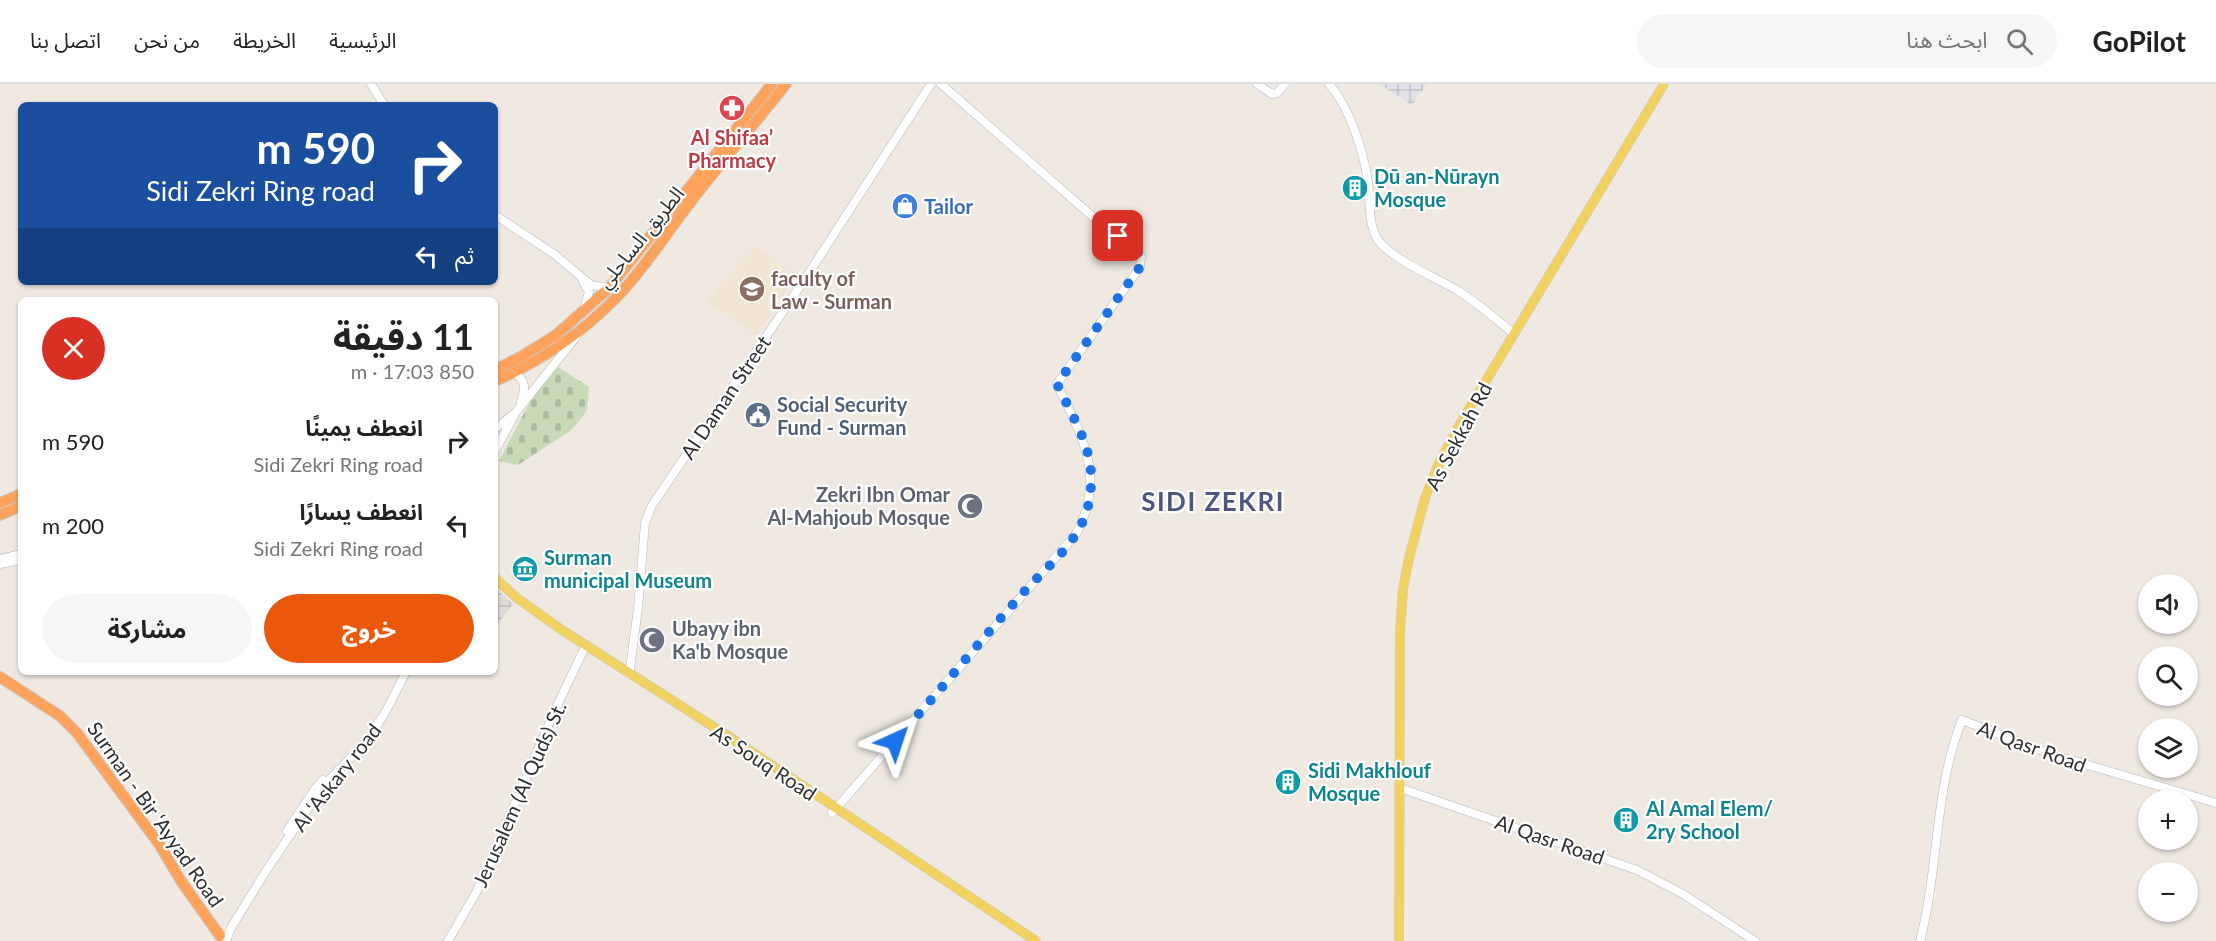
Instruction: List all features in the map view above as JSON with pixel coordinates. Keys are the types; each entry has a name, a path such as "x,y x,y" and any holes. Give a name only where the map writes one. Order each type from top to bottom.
{"highway":[{"path":"498,368 539,346 609,288 767,99 772,84"},
{"name":"الطريق الساحلي","path":"498,380 515,373 562,344 616,298 641,269 767,99 786,84"},
{"path":"0,503 18,495"},
{"path":"0,515 18,507"},
{"name":"Surman - Bir ‘Ayyad Road","path":"0,677 60,716 74,729 154,837 220,940"},
{"name":"Surman - Bir ‘Ayyad Road","path":"0,682 59,720 75,735 159,851 173,879 212,934 220,940"}],"main road":[{"name":"As Sekkah Rd","path":"1399,941 1400,632 1409,558 1425,498 1438,463 1664,84"},
{"name":"As Souq Road","path":"498,581 517,598 585,647 731,738 834,811 1027,941"},
{"name":"As Souq Road","path":"498,587 524,609 1036,941"}],"street":[{"path":"371,84 382,102"},
{"name":"Al Daman Street","path":"631,675 645,523 651,507 931,84"},
{"path":"834,811 1076,534 1088,508 1091,471 1088,452 1057,384 1140,267 1141,256 1134,248 1101,225 941,84"},
{"path":"1257,84 1272,94 1277,93 1285,84"},
{"path":"1329,84 1341,99 1362,154 1373,224 1378,240 1412,266 1461,292 1514,334"},
{"path":"498,217 554,254 581,278 594,286 609,288"},
{"path":"581,278 589,292 582,312"},
{"path":"498,426 517,410 589,322"},
{"path":"498,445 517,410 525,388 522,380 515,373"},
{"path":"0,559 18,555"},
{"path":"0,564 18,561"},
{"name":"Jerusalem (Al Quds) St.","path":"448,941 477,891 585,647"},
{"path":"618,666 631,660"},
{"name":"Al ‘Askary road","path":"220,940 315,789 357,746 373,725 386,704 399,675"},
{"name":"Al ‘Askary road","path":"220,940 231,928 323,786 368,741 404,675"},
{"name":"Al Qasr Road","path":"1920,941 1929,895 1939,815 1952,750 1962,720 2051,754 2216,803"},
{"name":"Al Qasr Road","path":"1400,788 1637,870 1698,903 1755,941"}],"shaded area":[{"path":"1379,84 1427,84 1412,105"},
{"name":"faculty of Law - Surman","path":"756,245 791,272 787,276 792,281 757,336 707,301"},
{"path":"498,591 513,604 498,624"}],"green space":[{"path":"558,367 589,387 587,410 570,431 518,465 499,461 532,398"}],"place":[{"name":"Al Shifaa’ Pharmacy","path":"732,108"},
{"name":"Ḏū an-Nūrayn Mosque","path":"1355,188"},
{"name":"Tailor","path":"905,206"},
{"name":"faculty of Law - Surman","path":"752,289"},
{"name":"Social Security Fund - Surman","path":"758,415"},
{"name":"Zekri Ibn Omar Al-Mahjoub Mosque","path":"970,506"},
{"name":"Surman municipal Museum","path":"525,569"},
{"name":"Ubayy ibn Ka'b Mosque","path":"652,640"},
{"name":"Sidi Makhlouf Mosque","path":"1288,782"},
{"name":"Al Amal Elem/ 2ry School","path":"1626,820"}],"district":[{"name":"SIDI ZEKRI","path":"1213,501"}],"route":[{"path":"895,741 1024,592 1068,545 1084,520 1091,482 1090,460 1057,384 1140,267 1141,256 1118,236"}]}
